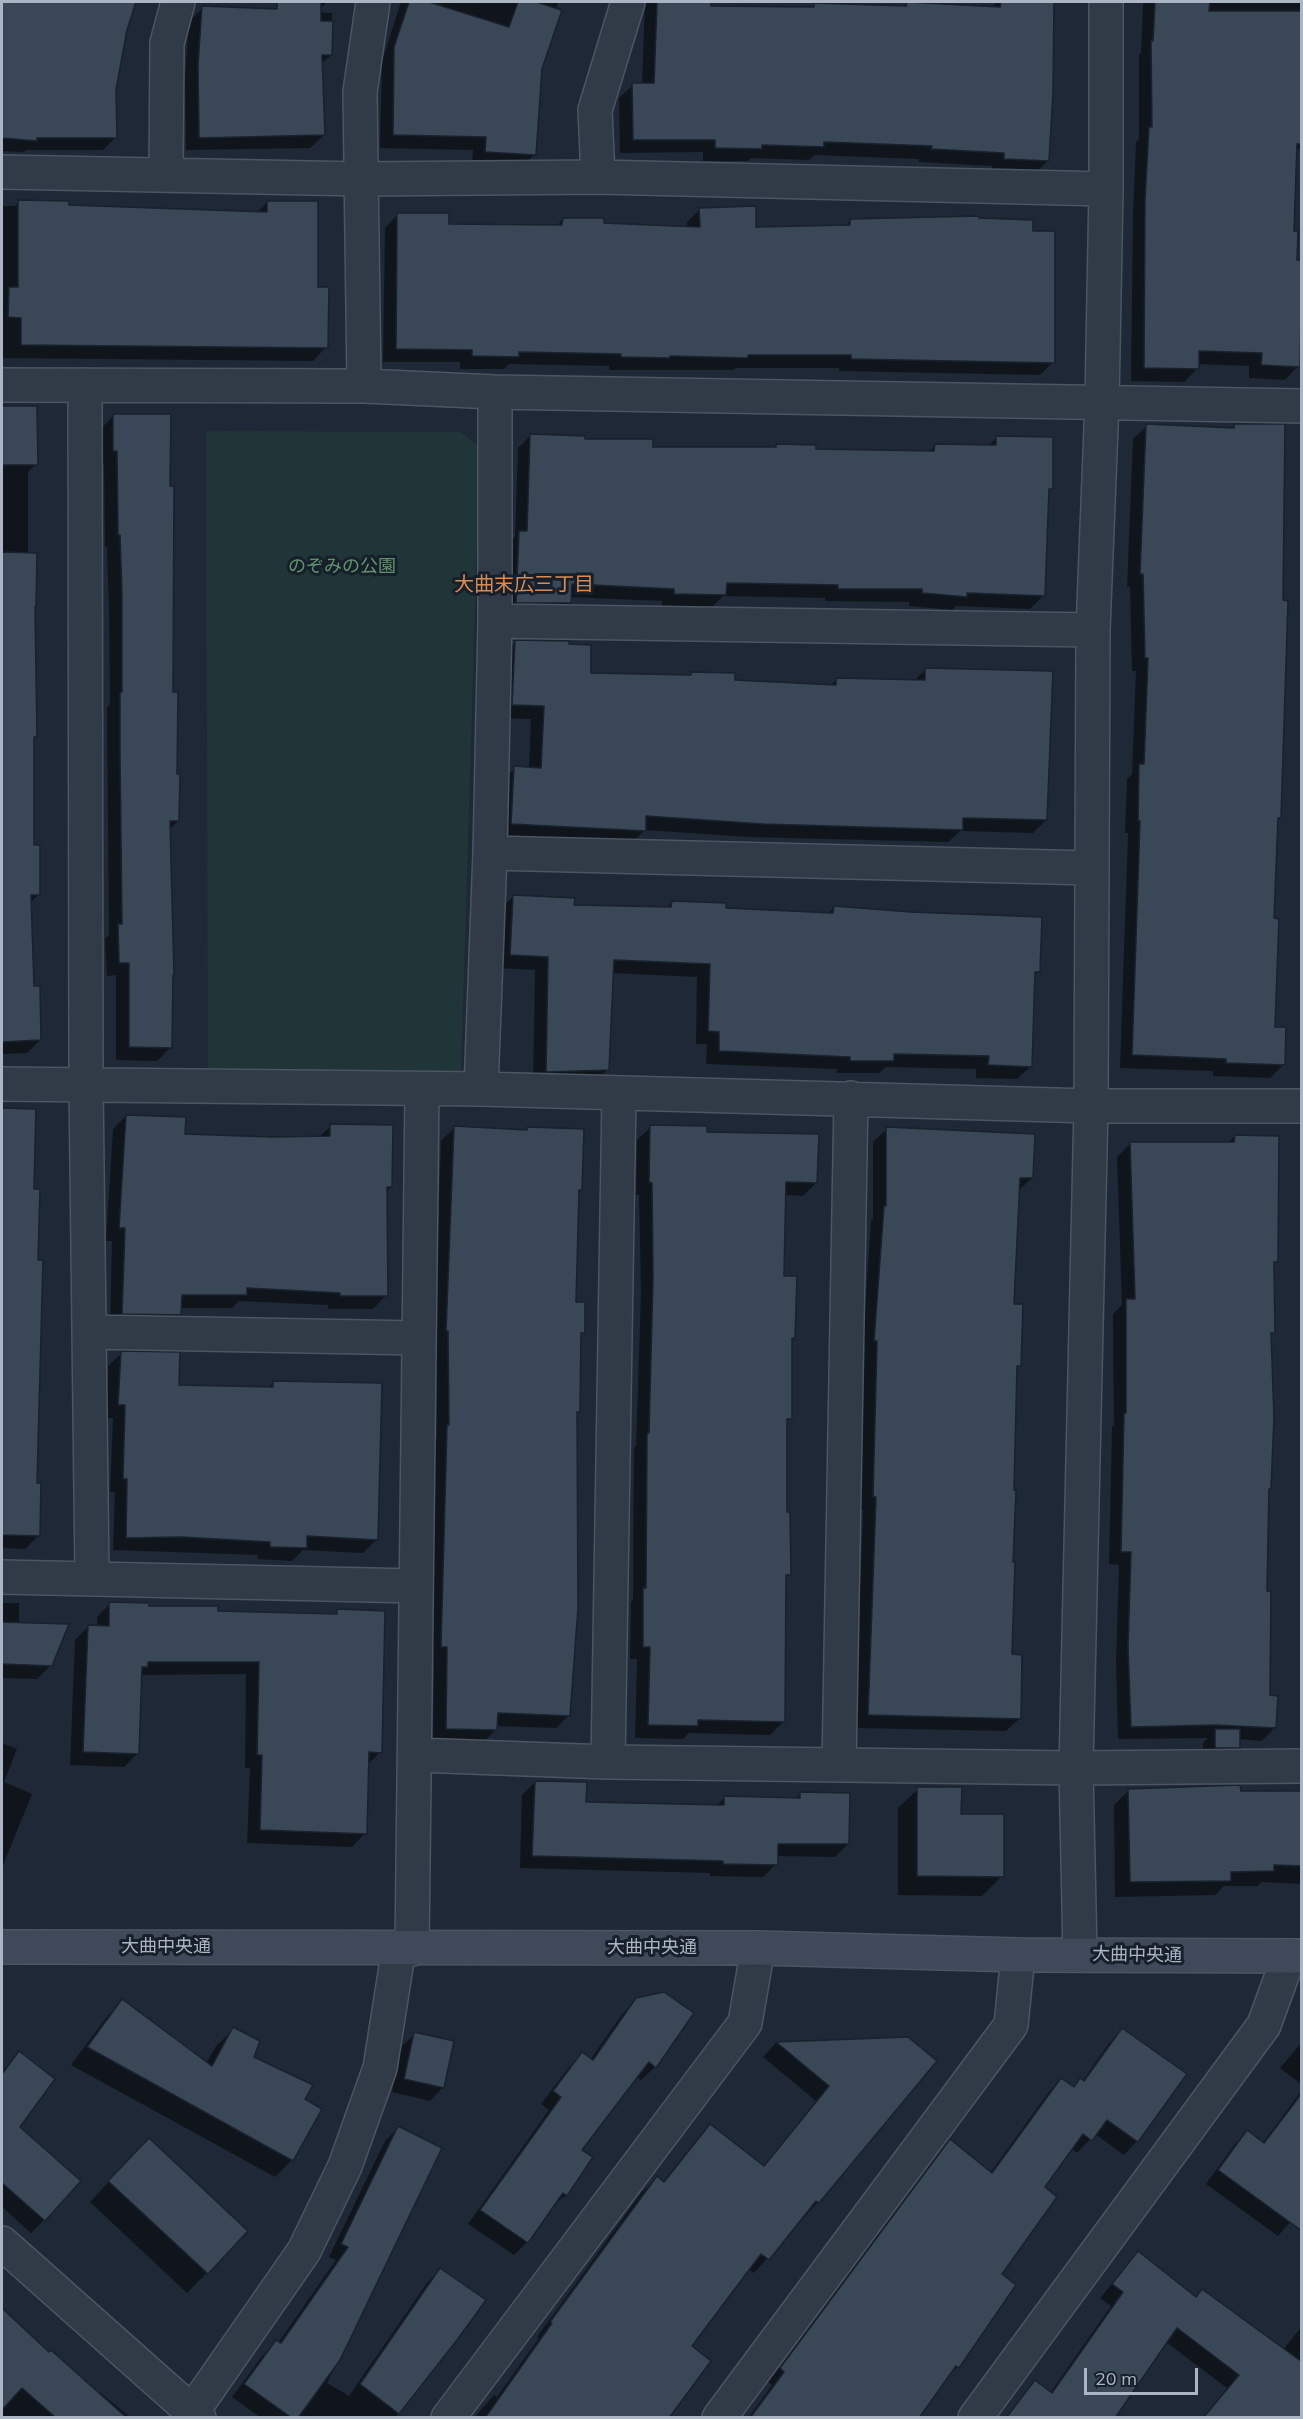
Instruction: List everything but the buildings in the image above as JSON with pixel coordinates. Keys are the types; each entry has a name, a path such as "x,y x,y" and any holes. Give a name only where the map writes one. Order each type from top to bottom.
{"main road":[{"name":"大曲中央通","path":"2,1947 758,1948 1018,1955 1295,1956"}],"street":[{"path":"166,174 167,43 178,2"},
{"path":"364,386 360,92 373,2"},
{"path":"598,177 596,110 628,2"},
{"path":"1080,1954 1076,1768 1091,1106 1093,630 1102,402 1106,189 1106,2"},
{"path":"2,172 362,178 598,177 1106,189"},
{"path":"2,385 364,386 495,392 1302,406"},
{"path":"85,385 86,1084 92,1577"},
{"path":"481,1089 490,853 495,621 495,392"},
{"path":"495,621 1093,630"},
{"path":"490,853 1091,868"},
{"path":"2,1084 481,1089 1091,1106 1302,1106"},
{"path":"2,2243 195,2415 304,2251 345,2166 380,2068 405,1949 416,1755 418,1338 423,1090"},
{"path":"608,1762 619,1094"},
{"path":"839,1765 851,1098"},
{"path":"89,1332 418,1338"},
{"path":"2,1577 92,1577 416,1586"},
{"path":"416,1755 608,1762 1076,1768 1302,1766"},
{"path":"448,2418 745,2023 758,1948"},
{"path":"719,2418 1011,2025 1018,1955"},
{"path":"975,2418 1264,2025 1295,1956"}],"green space":[{"name":"のぞみの公園","path":"206,431 460,432 480,447 461,1072 447,1084 208,1080"}],"district":[{"name":"大曲末広三丁目","path":"524,585"}]}
